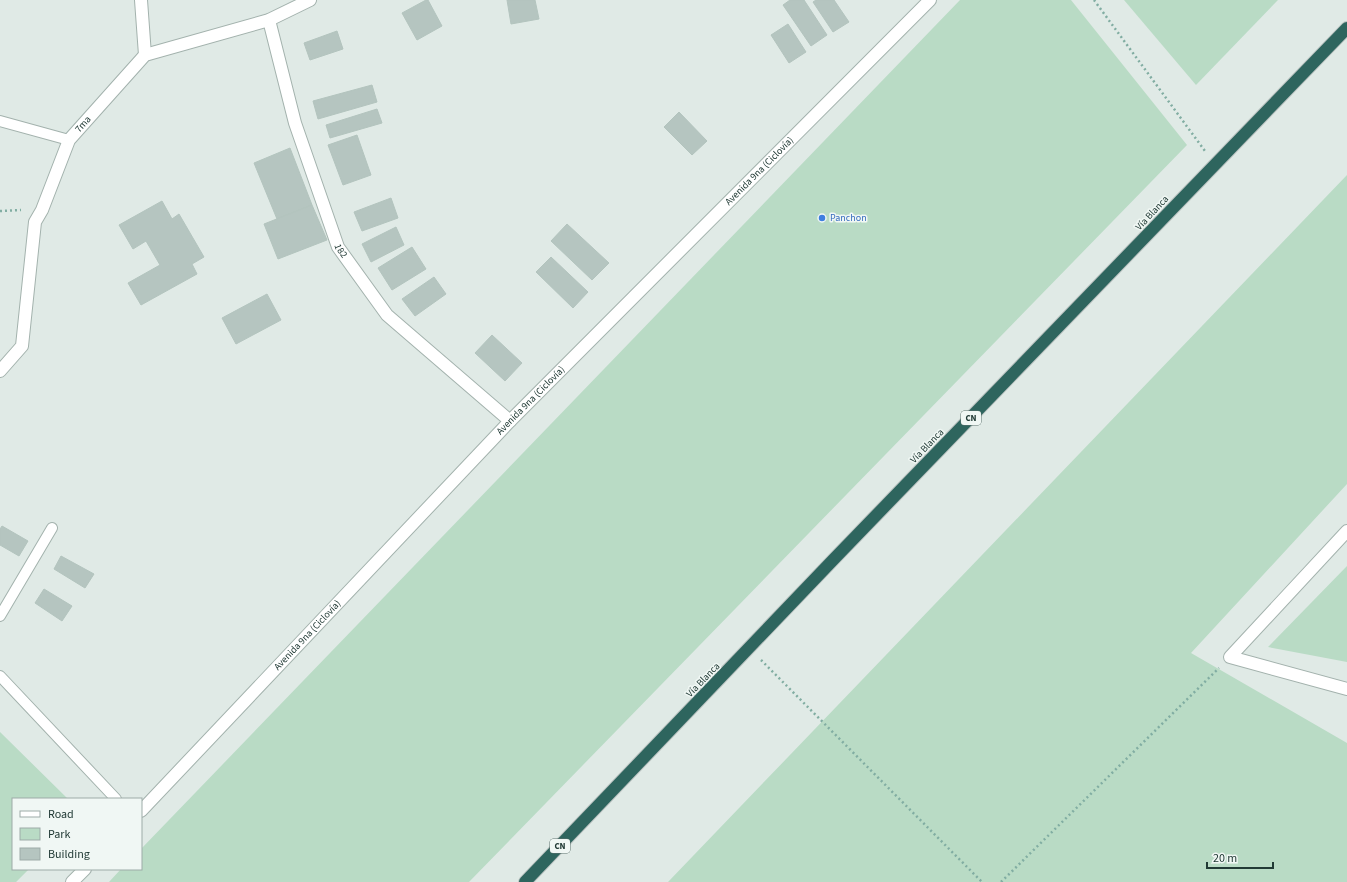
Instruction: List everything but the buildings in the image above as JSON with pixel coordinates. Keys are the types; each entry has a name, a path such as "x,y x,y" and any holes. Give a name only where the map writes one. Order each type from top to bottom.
{"highway":[{"name":"Vía Blanca","path":"525,882 833,560 1347,28"}],"street":[{"path":"141,0 145,55 269,20 310,0"},
{"name":"Avenida 9na (Ciclovía)","path":"142,810 510,421 930,0"},
{"name":"182","path":"269,20 295,123 338,247 387,315 510,421"},
{"name":"7ma","path":"0,371 22,346 35,222 42,210 69,140 145,55"},
{"path":"1347,531 1230,656 1347,689"},
{"path":"72,882 84,870"}],"lane":[{"path":"0,121 69,140"},
{"path":"0,616 52,528"},
{"path":"0,676 115,798"}],"path":[{"path":"1094,0 1215,165"},
{"path":"750,648 982,882"},
{"path":"1001,882 1230,656"}],"green space":[{"path":"960,0 1071,0 1187,145 469,882 109,882 120,870 142,870 142,848"},
{"path":"1124,0 1278,0 1196,85"},
{"path":"1347,175 1347,484 1191,653 1347,743 1347,882 668,882"},
{"path":"1347,566 1347,662 1268,647"},
{"path":"0,732 67,798 12,798 12,870 28,870 16,882 0,882"}],"place":[{"name":"Panchon","path":"822,218"}]}
